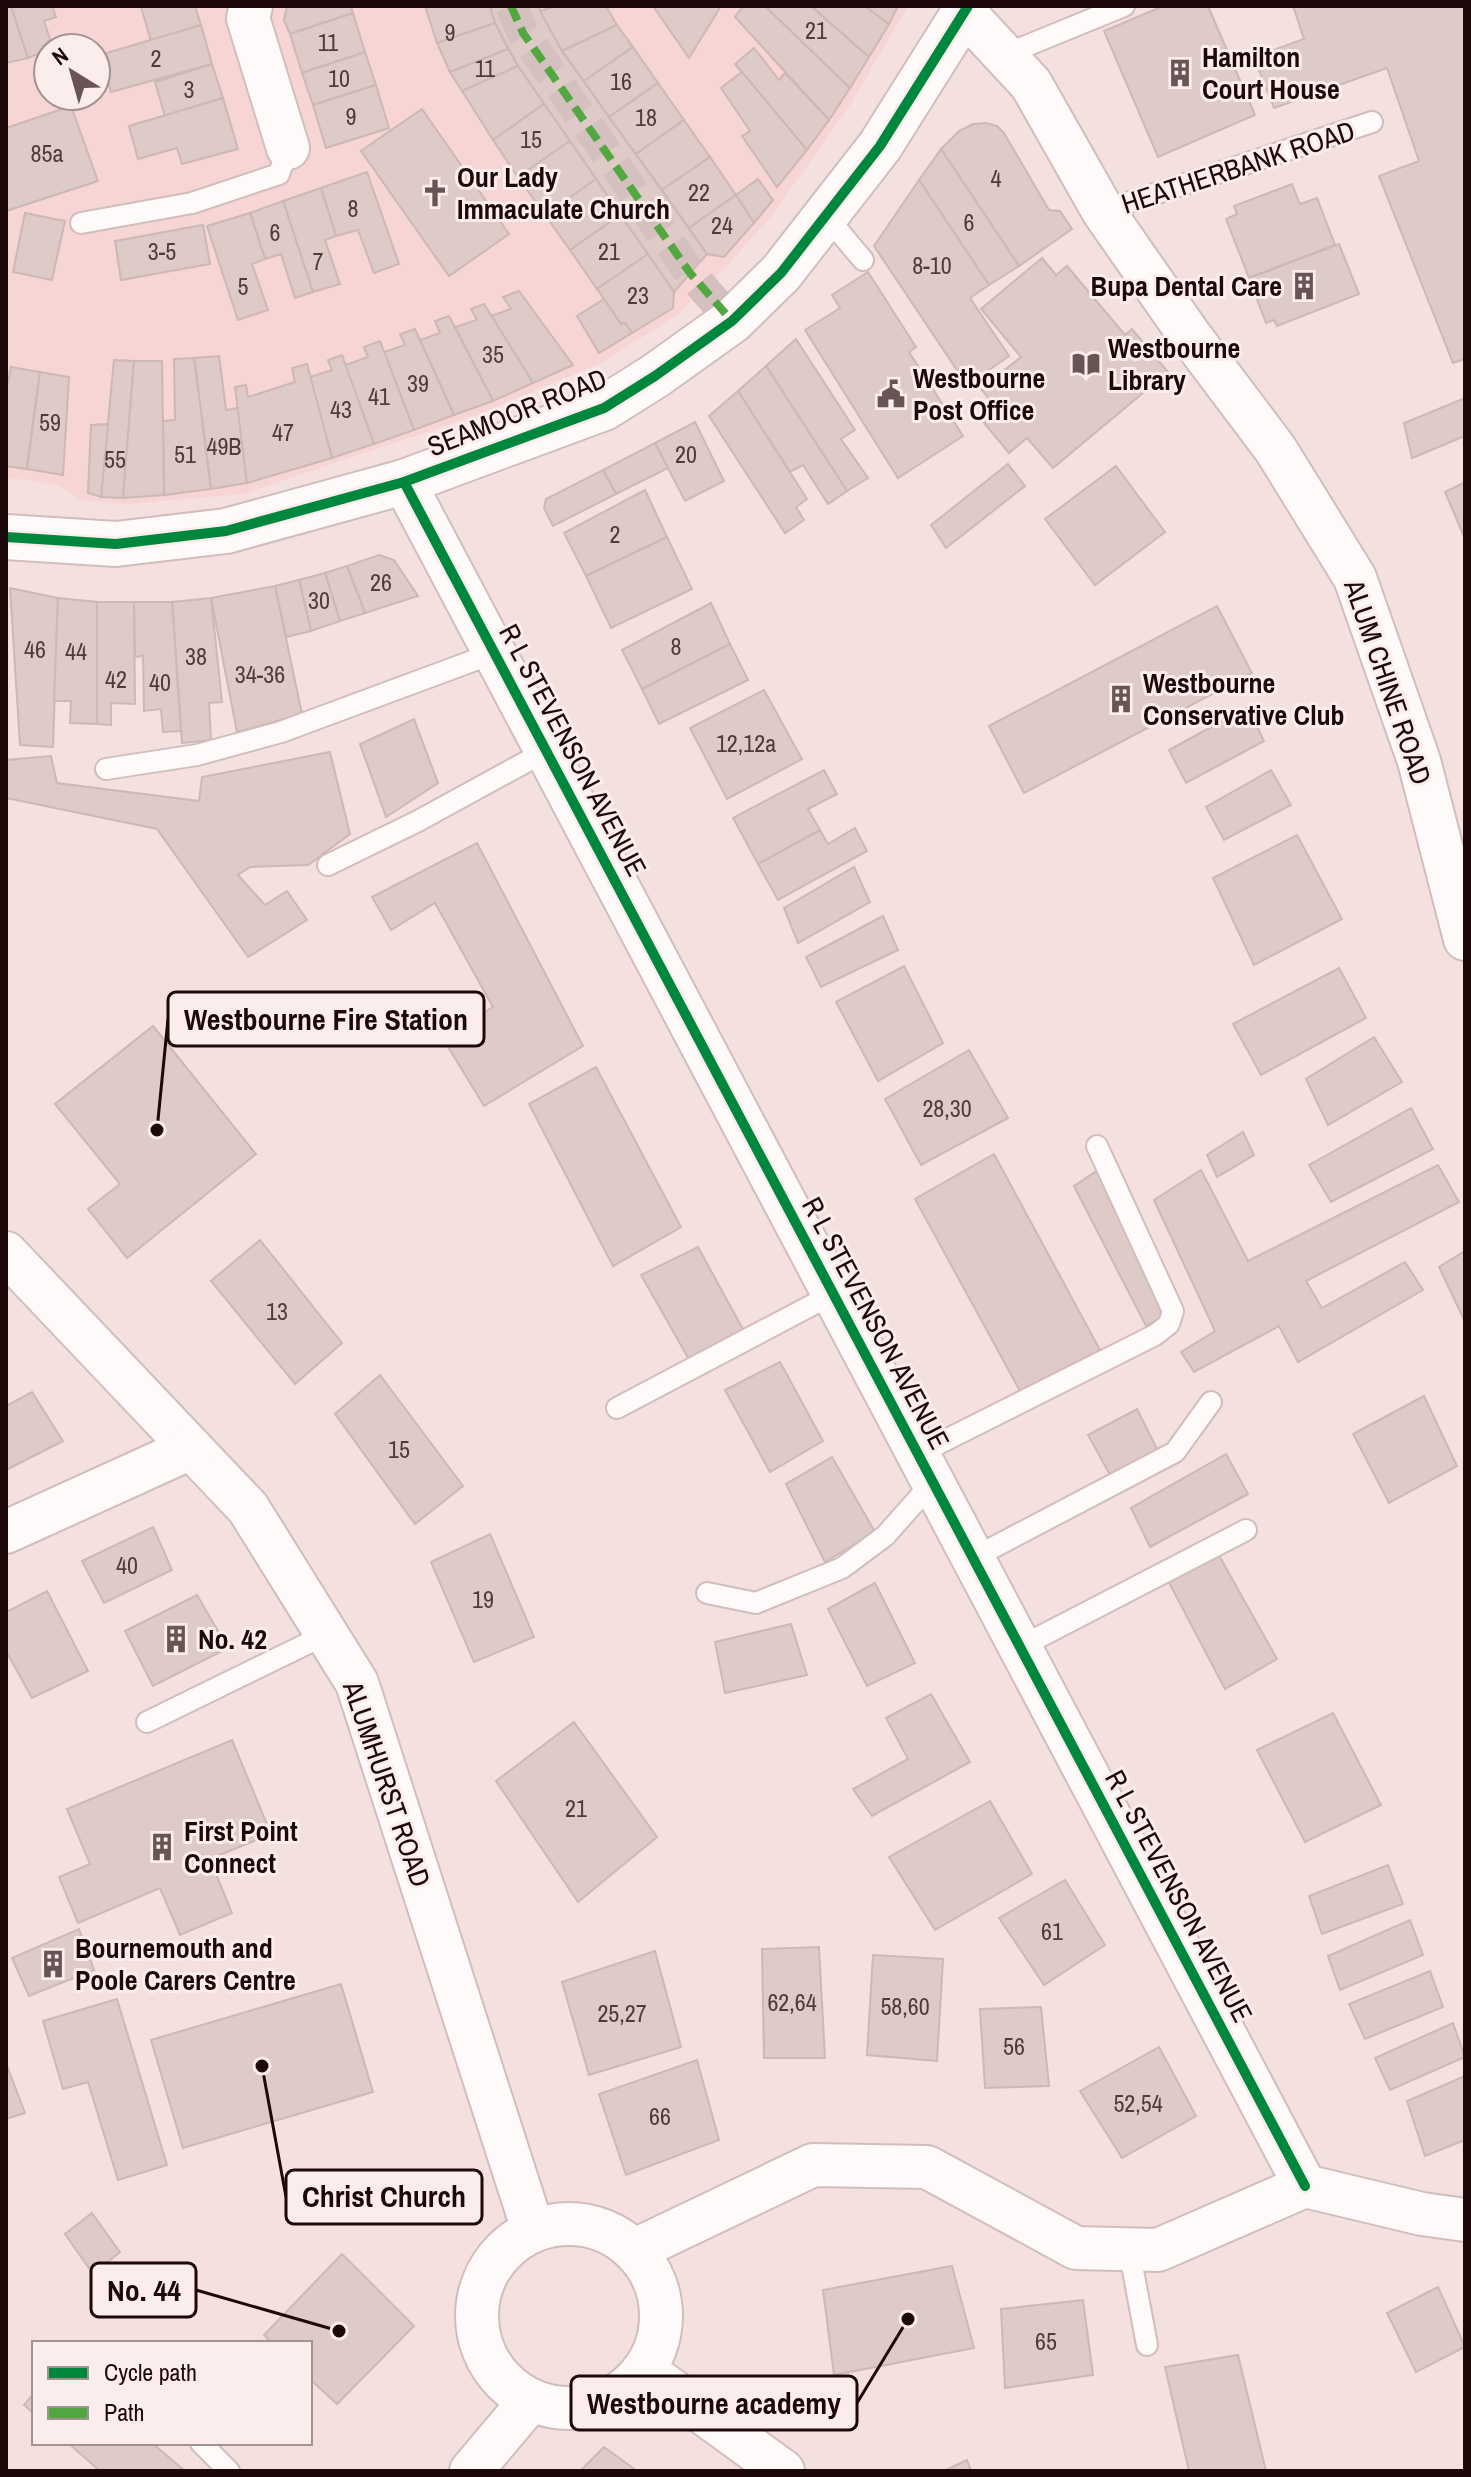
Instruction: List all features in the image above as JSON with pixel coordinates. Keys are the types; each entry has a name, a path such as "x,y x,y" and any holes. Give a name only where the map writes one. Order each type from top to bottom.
{"street":[{"path":"251,6 248,18 288,148"},
{"name":"ALUM CHINE ROAD","path":"966,10 1031,84 1103,211 1188,333 1276,450 1355,578 1419,761 1465,939"},
{"name":"SEAMOOR ROAD","path":"6,537 116,544 226,531 404,482 604,408 732,321 781,273 880,146 966,10"},
{"name":"R L STEVENSON AVENUE","path":"404,482 1305,2186"},
{"name":"ALUMHURST ROAD","path":"6,1253 248,1508 357,1683 533,2230"},
{"path":"6,1532 191,1448"},
{"path":"635,2250 813,2165 927,2167 1076,2248 1158,2250 1305,2186 1422,2214 1465,2220"},
{"path":"559,2223 587,2225 613,2234 635,2250 650,2271 659,2296 662,2322 656,2348 644,2370 621,2392 593,2405 561,2408 531,2400 505,2383 487,2359 477,2330 477,2299 488,2271 507,2246 533,2230 559,2223"},
{"path":"644,2370 783,2471"},
{"path":"471,2471 531,2400"}],"lane":[{"path":"1004,55 1124,6"},
{"name":"HEATHERBANK ROAD","path":"1103,211 1372,122"},
{"path":"81,223 192,203 279,174 288,148"},
{"path":"826,216 863,260"},
{"path":"106,769 197,755 281,732 494,653"},
{"path":"328,865 418,821 546,751"},
{"path":"707,1593 756,1603 842,1568 885,1536 925,1468 1169,1324 1173,1311 1097,1146"},
{"path":"617,1408 833,1294"},
{"path":"973,1558 1175,1452 1211,1402"},
{"path":"1020,1647 1246,1530"},
{"path":"147,1722 327,1634"},
{"path":"1129,2249 1147,2345"},
{"path":"203,2445 229,2471"}],"shaded area":[{"path":"6,6 908,6 849,107 773,214 726,267 677,315 603,362 480,414 244,494 127,504 79,500 61,486 6,477"}],"building":[{"path":"6,6 11,6 28,58 6,63"},
{"path":"11,6 52,6 56,17 44,21 48,32 32,32 32,56 28,58"},
{"path":"195,6 201,25 151,41 141,7"},
{"path":"287,6 351,6 353,13 290,34 284,20"},
{"path":"425,6 490,6 495,23 437,43"},
{"path":"490,6 538,6 562,51 707,254 674,292 518,66 495,23"},
{"path":"556,6 606,6 617,25 562,51 540,11"},
{"path":"653,6 721,6 689,58"},
{"path":"743,6 765,6 850,88 829,120 735,17"},
{"path":"765,6 811,6 869,57 850,88"},
{"path":"811,6 865,6 889,24 869,57"},
{"path":"865,6 898,6 889,24"},
{"name":"Hamilton Court House","path":"1163,6 1208,6 1255,115 1158,157 1104,31"},
{"path":"1293,6 1465,6 1465,359 1453,363 1379,176 1419,161 1387,68 1274,108 1254,57 1304,39"},
{"path":"353,13 365,52 302,73 290,34"},
{"path":"495,23 508,49 450,72 437,43"},
{"path":"201,25 212,64 112,92 112,51"},
{"path":"617,25 633,47 584,81 562,51"},
{"path":"633,47 658,83 609,117 584,81"},
{"path":"754,48 779,80 785,73 829,120 807,150 735,64"},
{"path":"508,49 518,66 462,91 450,72"},
{"path":"365,52 376,85 313,105 302,73"},
{"path":"212,64 223,98 165,116 155,82"},
{"path":"518,66 544,104 493,140 462,91"},
{"path":"742,72 807,150 777,187 742,136 750,131 721,88"},
{"path":"658,83 684,120 636,154 609,117"},
{"path":"376,85 389,128 326,148 313,105"},
{"path":"223,98 238,149 182,164 177,148 138,159 129,126"},
{"path":"544,104 570,141 518,177 493,140"},
{"name":"Our Lady Immaculate Church","path":"422,109 509,234 449,276 361,151"},
{"path":"53,112 73,112 98,181 6,211 6,128"},
{"path":"684,120 710,157 662,190 636,154"},
{"path":"973,124 997,126 1004,133 1049,210 1060,211 1072,229 1019,266 941,149 959,131"},
{"path":"570,141 596,179 545,215 518,177"},
{"path":"941,149 1019,266 989,285 919,180"},
{"path":"710,157 736,195 689,228 662,190"},
{"path":"367,172 399,264 374,273 358,230 336,236 321,188"},
{"path":"596,179 620,215 570,250 545,215"},
{"path":"758,179 773,200 754,223 736,195"},
{"path":"919,180 989,285 970,298 1009,356 967,385 874,246"},
{"path":"1292,184 1300,204 1317,198 1335,245 1249,278 1226,219 1237,214 1234,206"},
{"path":"321,188 336,236 325,240 340,284 313,292 283,201"},
{"path":"736,195 754,223 724,257 707,254 689,228"},
{"path":"283,201 313,292 295,298 281,254 265,259 250,213"},
{"path":"25,213 65,221 52,280 13,272"},
{"path":"250,213 265,259 252,264 268,310 238,320 207,226"},
{"path":"620,215 648,254 597,289 570,250"},
{"path":"203,225 210,264 121,280 115,241"},
{"name":"Bupa Dental Care","path":"1339,244 1359,294 1277,326 1274,320 1266,323 1249,278"},
{"path":"648,254 674,292 673,308 632,333 625,323 621,324 597,289"},
{"name":"Westbourne Library","path":"1042,258 1056,275 1067,266 1125,335 1132,329 1168,372 1053,468 1027,438 1009,453 984,423 999,411 981,389 1021,357 981,309"},
{"name":"Westbourne Post Office","path":"868,272 916,347 909,352 963,436 898,478 805,330 840,308 832,295"},
{"path":"519,291 573,365 533,383 491,316 511,309 503,297"},
{"path":"604,299 621,324 625,323 632,333 599,353 577,316"},
{"path":"484,304 533,383 493,401 455,327 477,320 471,309"},
{"path":"449,316 493,401 454,415 420,340 440,333 435,321"},
{"path":"415,329 454,415 414,430 384,352 405,345 400,334"},
{"path":"796,339 855,430 841,439 868,478 847,491 766,366"},
{"path":"380,341 414,430 374,444 345,365 368,357 364,347"},
{"path":"342,355 374,444 332,458 310,377 332,370 328,360"},
{"path":"219,356 226,410 238,408 247,483 211,489 194,358"},
{"path":"194,358 211,489 164,495 163,421 175,420 174,359"},
{"path":"114,360 134,361 123,498 101,497"},
{"path":"134,361 162,361 164,495 123,498"},
{"path":"307,364 332,458 247,483 235,387 246,385 248,397 295,382 292,368"},
{"path":"766,366 847,491 828,504 803,465 790,472 738,391"},
{"path":"11,367 40,372 27,469 6,466 6,393"},
{"path":"40,372 69,377 63,475 27,469"},
{"path":"738,391 807,499 796,507 804,520 785,533 709,416"},
{"path":"1465,398 1465,436 1412,458 1404,423"},
{"path":"695,422 724,481 685,501 655,443"},
{"path":"108,424 101,497 88,493 91,425"},
{"path":"655,443 668,468 616,494 603,470"},
{"path":"1008,464 1025,486 946,548 931,525"},
{"path":"1116,466 1165,532 1095,585 1045,519"},
{"path":"603,470 616,494 553,526 544,508 546,499"},
{"path":"1465,482 1465,539 1445,492"},
{"path":"645,490 667,537 586,576 564,533"},
{"path":"667,537 692,589 611,628 586,576"},
{"path":"379,555 394,560 418,596 365,613 347,566"},
{"path":"347,566 365,613 340,621 325,573"},
{"path":"325,573 340,621 311,631 299,580"},
{"path":"299,580 311,631 286,637 275,586"},
{"path":"275,586 302,714 237,732 211,598"},
{"path":"10,588 58,598 53,747 20,745"},
{"path":"58,598 97,602 97,724 70,723 71,701 54,701"},
{"path":"211,598 222,702 209,703 211,740 182,743 172,602"},
{"path":"97,602 134,602 135,704 111,703 111,725 97,724"},
{"path":"134,602 172,602 181,731 163,732 161,709 144,711 143,656 135,657"},
{"path":"711,603 730,644 642,689 622,650"},
{"name":"Westbourne Conservative Club","path":"1217,606 1252,673 1024,793 989,726"},
{"path":"730,644 748,680 659,724 642,689"},
{"path":"764,690 802,759 727,799 690,728"},
{"path":"1248,707 1264,741 1186,783 1169,750"},
{"path":"414,719 438,783 386,817 360,744"},
{"path":"330,752 350,834 308,865 250,867 238,875 265,905 287,891 307,920 248,957 157,829 6,798 6,760 51,756 57,783 199,801 202,777"},
{"path":"824,770 837,794 808,809 820,830 758,864 733,818"},
{"path":"1271,770 1291,805 1224,840 1206,807"},
{"path":"855,828 867,851 778,900 758,864 820,830 828,844"},
{"path":"1297,835 1342,919 1254,965 1213,878"},
{"path":"477,843 583,1046 484,1106 442,1037 493,1007 435,903 391,930 372,897"},
{"path":"854,867 870,902 798,943 784,908"},
{"path":"883,916 898,950 821,987 806,957"},
{"path":"904,966 943,1043 878,1081 836,1002"},
{"path":"1339,968 1366,1018 1261,1075 1233,1024"},
{"path":"153,1026 256,1154 127,1258 88,1209 120,1184 55,1104"},
{"path":"1374,1037 1402,1082 1328,1125 1306,1079"},
{"path":"969,1050 1008,1118 921,1165 885,1099"},
{"path":"596,1067 681,1227 613,1266 529,1104"},
{"path":"1411,1108 1433,1149 1331,1202 1309,1165"},
{"path":"1243,1132 1254,1155 1217,1177 1207,1155"},
{"path":"994,1154 1100,1350 1020,1391 915,1199"},
{"path":"1438,1165 1459,1202 1306,1281 1322,1308 1405,1262 1423,1290 1298,1362 1279,1326 1194,1372 1181,1352 1215,1331 1154,1200 1201,1170 1248,1261"},
{"path":"1098,1170 1168,1314 1146,1326 1074,1186"},
{"path":"260,1240 342,1343 295,1384 211,1281"},
{"path":"698,1247 745,1333 691,1363 641,1275"},
{"path":"1465,1251 1465,1322 1439,1267"},
{"path":"780,1362 823,1441 770,1472 725,1390"},
{"path":"380,1375 463,1486 415,1524 335,1414"},
{"path":"32,1392 63,1441 6,1470 6,1406"},
{"path":"1424,1396 1457,1466 1389,1503 1353,1434"},
{"path":"1137,1409 1158,1451 1110,1475 1088,1435"},
{"path":"1226,1454 1248,1494 1150,1547 1131,1508"},
{"path":"832,1457 875,1532 825,1562 786,1484"},
{"path":"153,1527 172,1570 104,1603 82,1561"},
{"path":"490,1534 534,1637 474,1662 431,1562"},
{"path":"1216,1550 1277,1659 1225,1689 1166,1577"},
{"path":"875,1583 915,1663 867,1686 828,1609"},
{"path":"47,1591 88,1671 32,1698 6,1651 6,1612"},
{"name":"No. 42","path":"197,1595 228,1648 153,1686 125,1631"},
{"path":"791,1624 807,1675 725,1693 715,1642"},
{"path":"931,1694 970,1762 872,1816 853,1789 908,1759 886,1718"},
{"path":"1333,1713 1381,1805 1305,1842 1257,1750"},
{"path":"574,1722 657,1837 578,1902 496,1781"},
{"name":"First Point Connect","path":"232,1740 271,1834 210,1859 232,1913 180,1935 160,1888 78,1923 59,1877 90,1864 67,1809"},
{"path":"990,1801 1032,1874 935,1930 889,1857"},
{"path":"1388,1865 1403,1904 1322,1934 1309,1896"},
{"path":"1065,1880 1105,1945 1044,1985 999,1918"},
{"path":"1410,1920 1423,1955 1340,1990 1328,1956"},
{"name":"Bournemouth and Poole Carers Centre","path":"79,1929 94,1970 29,1996 12,1958"},
{"path":"819,1947 825,2058 764,2058 762,1949"},
{"path":"655,1951 681,2047 589,2075 562,1982"},
{"path":"873,1955 943,1959 937,2061 867,2055"},
{"path":"1430,1971 1443,2007 1365,2039 1349,2004"},
{"path":"341,1984 373,2092 183,2148 151,2040"},
{"path":"117,1999 167,2165 118,2180 88,2082 63,2089 43,2021"},
{"path":"1041,2007 1049,2086 985,2088 980,2009"},
{"path":"1453,2023 1465,2057 1390,2090 1375,2058"},
{"path":"1159,2047 1196,2116 1122,2158 1080,2091"},
{"path":"697,2060 719,2140 626,2175 599,2094"},
{"path":"6,2063 25,2113 6,2119"},
{"path":"1465,2076 1465,2140 1425,2156 1407,2101"},
{"path":"92,2213 120,2252 93,2274 65,2234"},
{"path":"342,2254 414,2326 337,2404 312,2381 312,2341 270,2341 264,2335"},
{"path":"952,2266 974,2348 834,2375 823,2290"},
{"path":"1438,2287 1465,2347 1416,2372 1387,2313"},
{"path":"1083,2300 1093,2375 1005,2388 1001,2309"},
{"path":"1238,2355 1266,2471 1189,2471 1165,2367"},
{"path":"32,2395 32,2412 24,2405"},
{"path":"70,2445 154,2445 185,2471 100,2471"},
{"path":"604,2447 637,2471 580,2471"},
{"path":"967,2460 971,2471 944,2471"}],"tunnel":[{"path":"511,6 523,33 690,273 732,321"}],"marked path":[{"path":"511,6 523,33 690,273 732,321"}],"cycle path":[{"path":"6,537 116,544 226,531 404,482 604,408 732,321 781,273 880,146 968,6"},
{"path":"404,482 1305,2186"}],"place":[{"name":"Hamilton Court House","path":"1180,73"},
{"name":"Our Lady Immaculate Church","path":"435,193"},
{"name":"Bupa Dental Care","path":"1304,286"},
{"name":"Westbourne Library","path":"1086,364"},
{"name":"Westbourne Post Office","path":"891,394"},
{"name":"Westbourne Conservative Club","path":"1121,699"},
{"name":"Westbourne Fire Station","path":"157,1130"},
{"name":"No. 42","path":"176,1639"},
{"name":"First Point Connect","path":"162,1847"},
{"name":"Bournemouth and Poole Carers Centre","path":"53,1964"},
{"name":"Christ Church","path":"262,2066"},
{"name":"Westbourne academy","path":"908,2319"},
{"name":"No. 44","path":"339,2331"}]}
